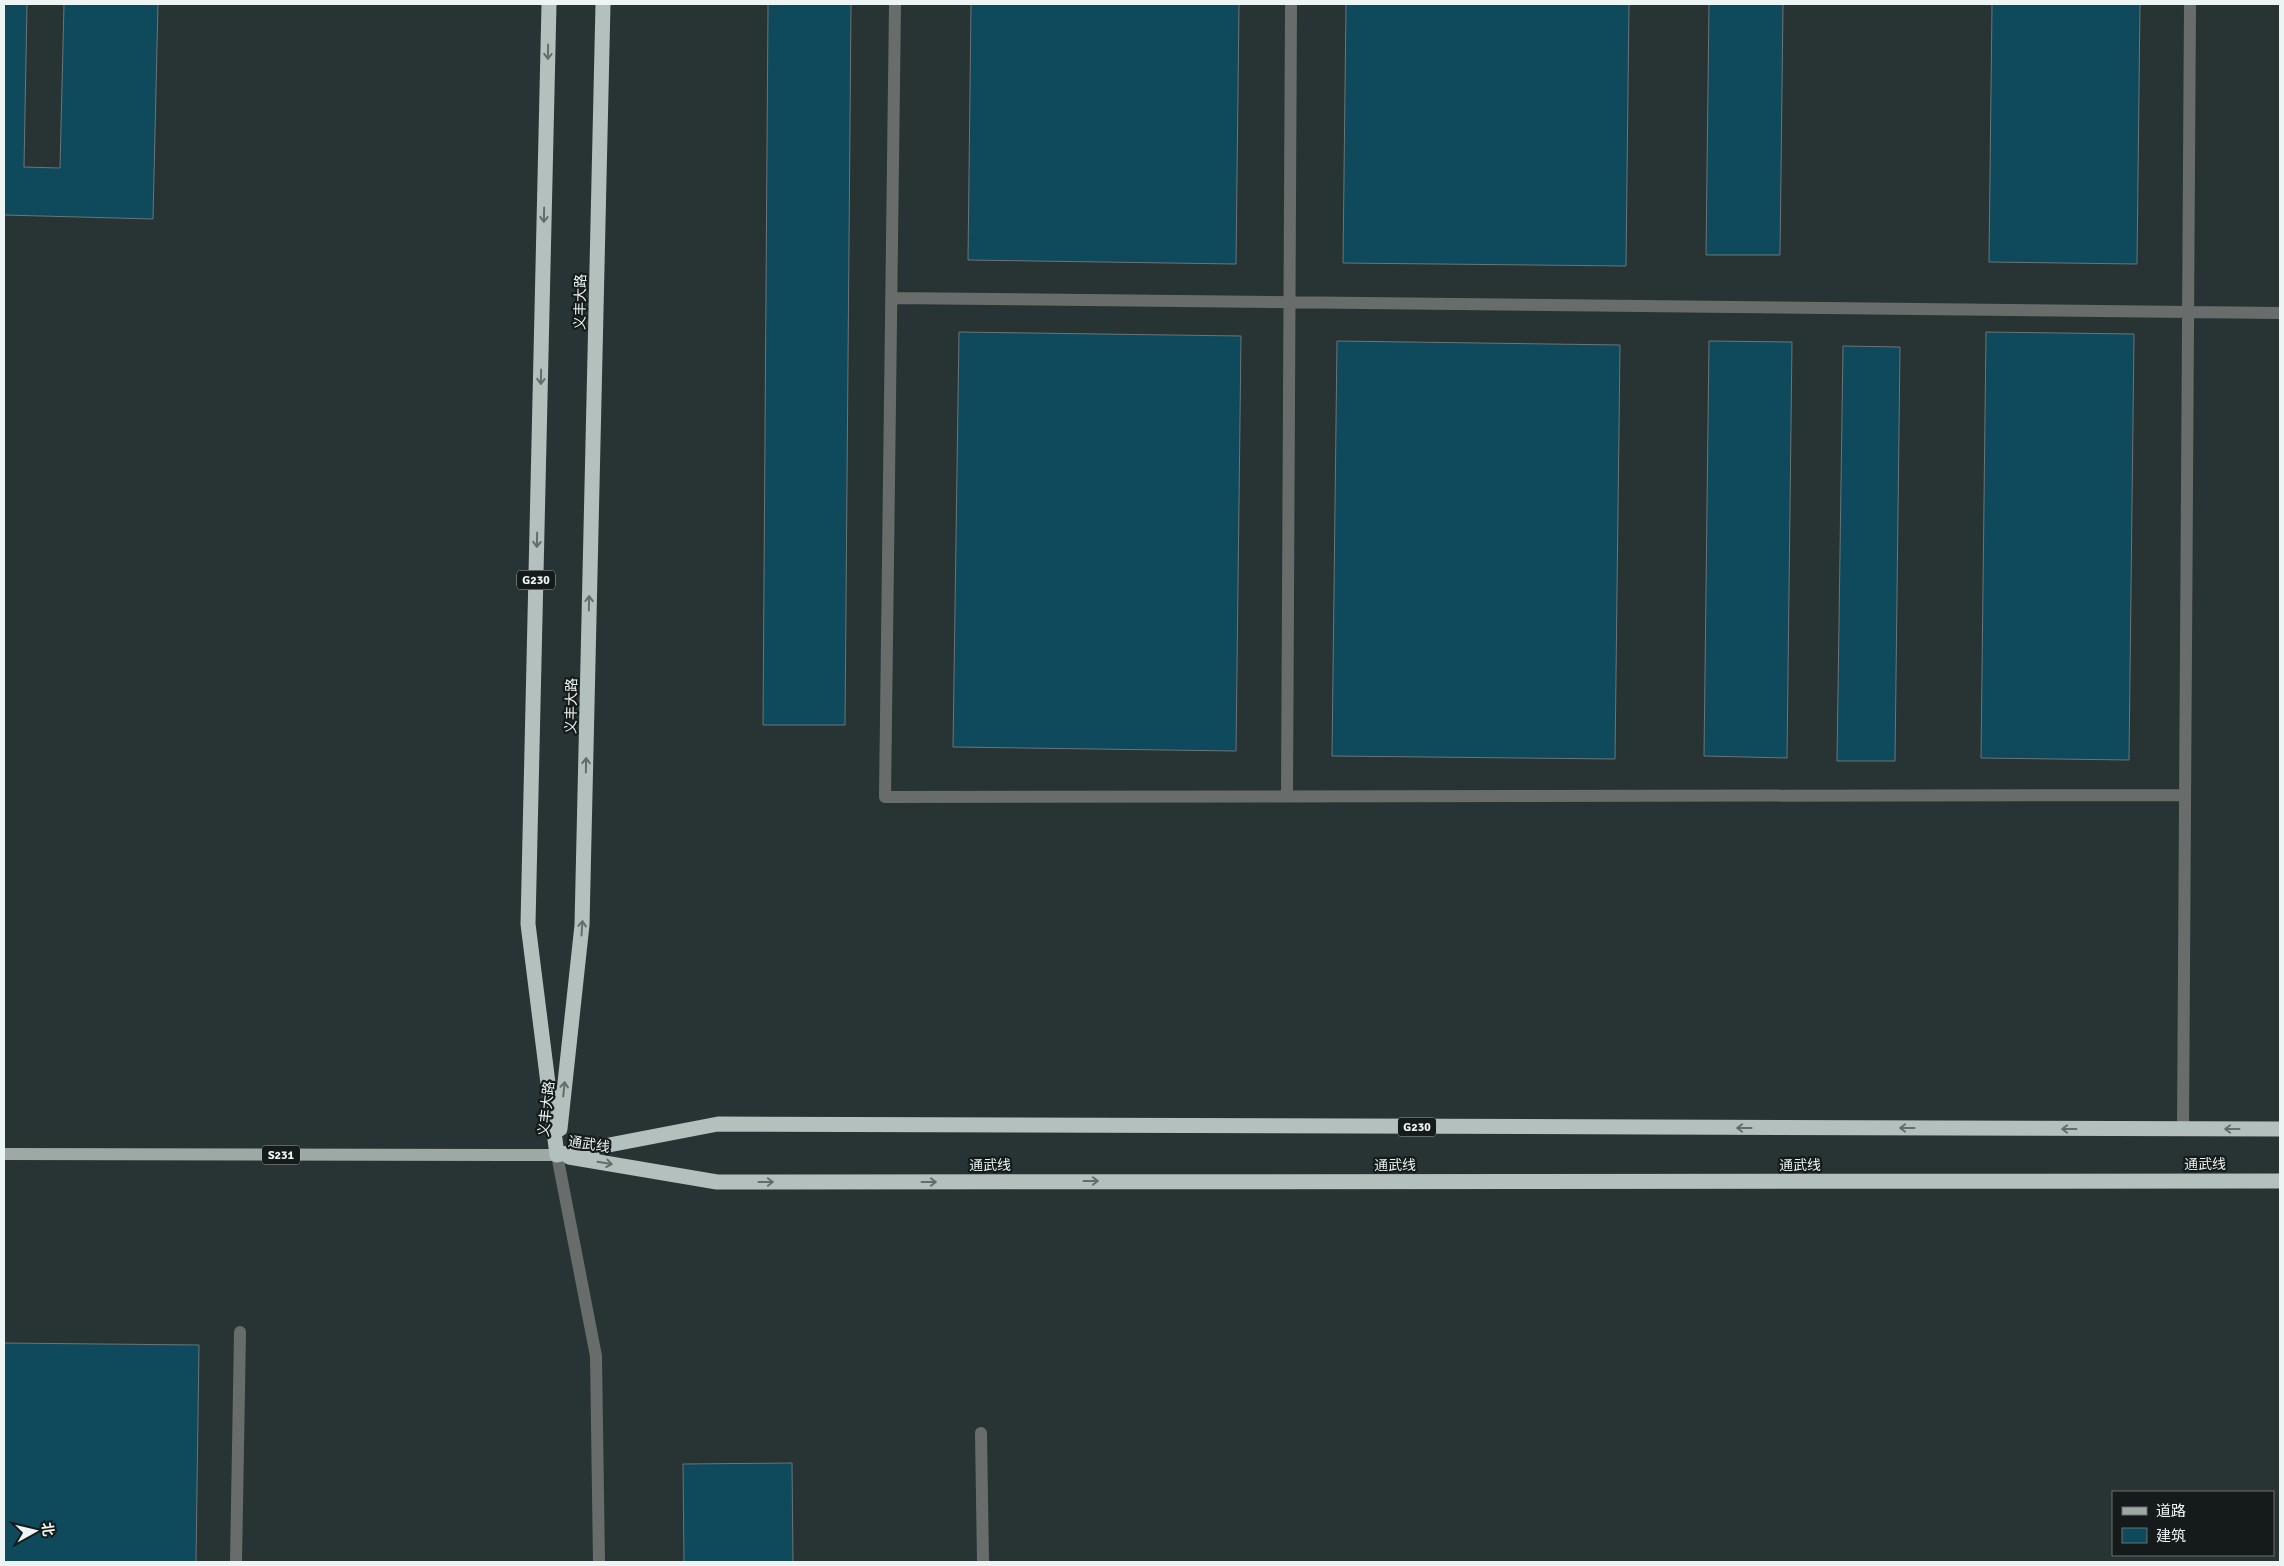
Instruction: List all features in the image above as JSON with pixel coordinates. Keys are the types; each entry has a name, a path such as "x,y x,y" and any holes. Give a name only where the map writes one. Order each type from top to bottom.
{"highway":[{"name":"义丰大路","path":"549,4 528,924 557,1155"},
{"name":"义丰大路","path":"557,1155 582,925 603,4"},
{"name":"通武线","path":"557,1155 718,1124 2280,1129"},
{"name":"通武线","path":"557,1155 717,1182 2280,1181"}],"main road":[{"name":"S231","path":"4,1154 557,1155"}],"street":[{"path":"895,4 885,797 2185,795"},
{"path":"1287,796 1292,4"},
{"path":"2183,1129 2190,4"},
{"path":"891,298 2280,313"},
{"path":"557,1155 596,1356 599,1562"},
{"path":"236,1562 240,1332"},
{"path":"982,1433 983,1562"}],"building":[{"path":"4,4 27,4 24,167 60,168 64,4 158,4 153,219 4,215"},
{"path":"768,4 851,4 845,725 763,725"},
{"path":"971,4 1239,4 1236,264 968,260"},
{"path":"1346,4 1629,4 1626,266 1343,263"},
{"path":"1709,4 1783,4 1780,255 1706,255"},
{"path":"1992,4 2140,4 2137,264 1989,262"},
{"path":"959,332 1241,336 1236,751 953,747"},
{"path":"1986,332 2134,334 2129,760 1981,758"},
{"path":"1337,341 1620,345 1615,759 1332,756"},
{"path":"1709,341 1792,342 1787,758 1704,756"},
{"path":"1843,346 1900,347 1895,761 1837,761"},
{"path":"4,1343 199,1345 196,1562 4,1562"},
{"path":"792,1463 793,1562 684,1562 683,1464"}]}
